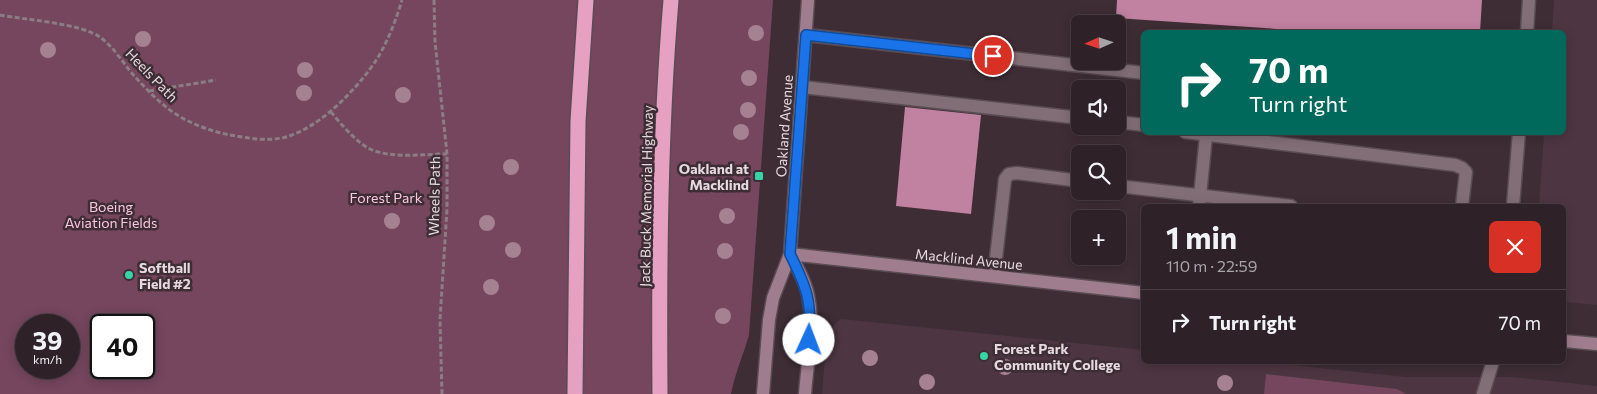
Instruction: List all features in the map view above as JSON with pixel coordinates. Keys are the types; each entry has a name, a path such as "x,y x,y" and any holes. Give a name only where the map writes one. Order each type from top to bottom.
{"highway":[{"path":"574,394 578,121 586,0"},
{"name":"Jack Buck Memorial Highway","path":"660,394 659,236 663,121 671,0"}],"street":[{"name":"Oakland Avenue","path":"763,394 769,320 773,298 790,254 808,0"},
{"path":"1527,30 1529,0"},
{"path":"806,35 1141,73"},
{"path":"802,86 1071,117"},
{"path":"1126,123 1141,125"},
{"path":"1201,135 1456,165 1466,172 1462,204"},
{"path":"1513,204 1519,135"},
{"path":"1199,201 1206,136"},
{"path":"994,276 1005,179 1009,174 1017,172 1071,180"},
{"path":"1126,187 1199,201 1254,204"},
{"path":"790,254 802,278 809,300 810,322 805,394"},
{"name":"Macklind Avenue","path":"790,254 1141,293"},
{"path":"1566,341 1597,344"},
{"path":"1483,394 1491,364"}],"path":[{"name":"Heels Path","path":"0,15 78,29 99,37 110,46 148,91 173,112 189,122 246,138 268,140 286,138 317,122 331,112 377,59 388,40 402,0"},
{"name":"Wheels Path","path":"434,0 435,42 447,154 447,209 440,320 442,394"},
{"path":"148,91 216,80"},
{"path":"331,112 359,141 368,148 378,152 390,154 447,154"}],"shaded area":[{"path":"1554,0 1597,0 1597,305 1566,302 1566,204 1539,204 1544,135 1566,135 1566,30 1552,30"},
{"name":"Forest Park Community College","path":"841,319 1141,350 1141,364 1281,364 1406,377 1512,377 1597,386 1597,394 822,394 828,333"}],"green space":[{"name":"Forest Park","path":"0,0 773,0 749,335 731,394 0,394"},
{"path":"1266,374 1397,389 1406,394 1264,394"}],"building":[{"path":"1117,0 1482,0 1480,30 1293,30 1126,19 1126,15 1116,15"},
{"path":"905,107 981,115 971,214 896,206"}],"place":[{"name":"Oakland at Macklind","path":"759,176"},
{"name":"Softball Field #2","path":"129,275"},
{"name":"Forest Park Community College","path":"984,356"}],"route":[{"path":"809,340 809,300 802,278 790,254 806,35 993,56"}],"park label":[{"name":"Boeing Aviation Fields","path":"111,214"}]}
